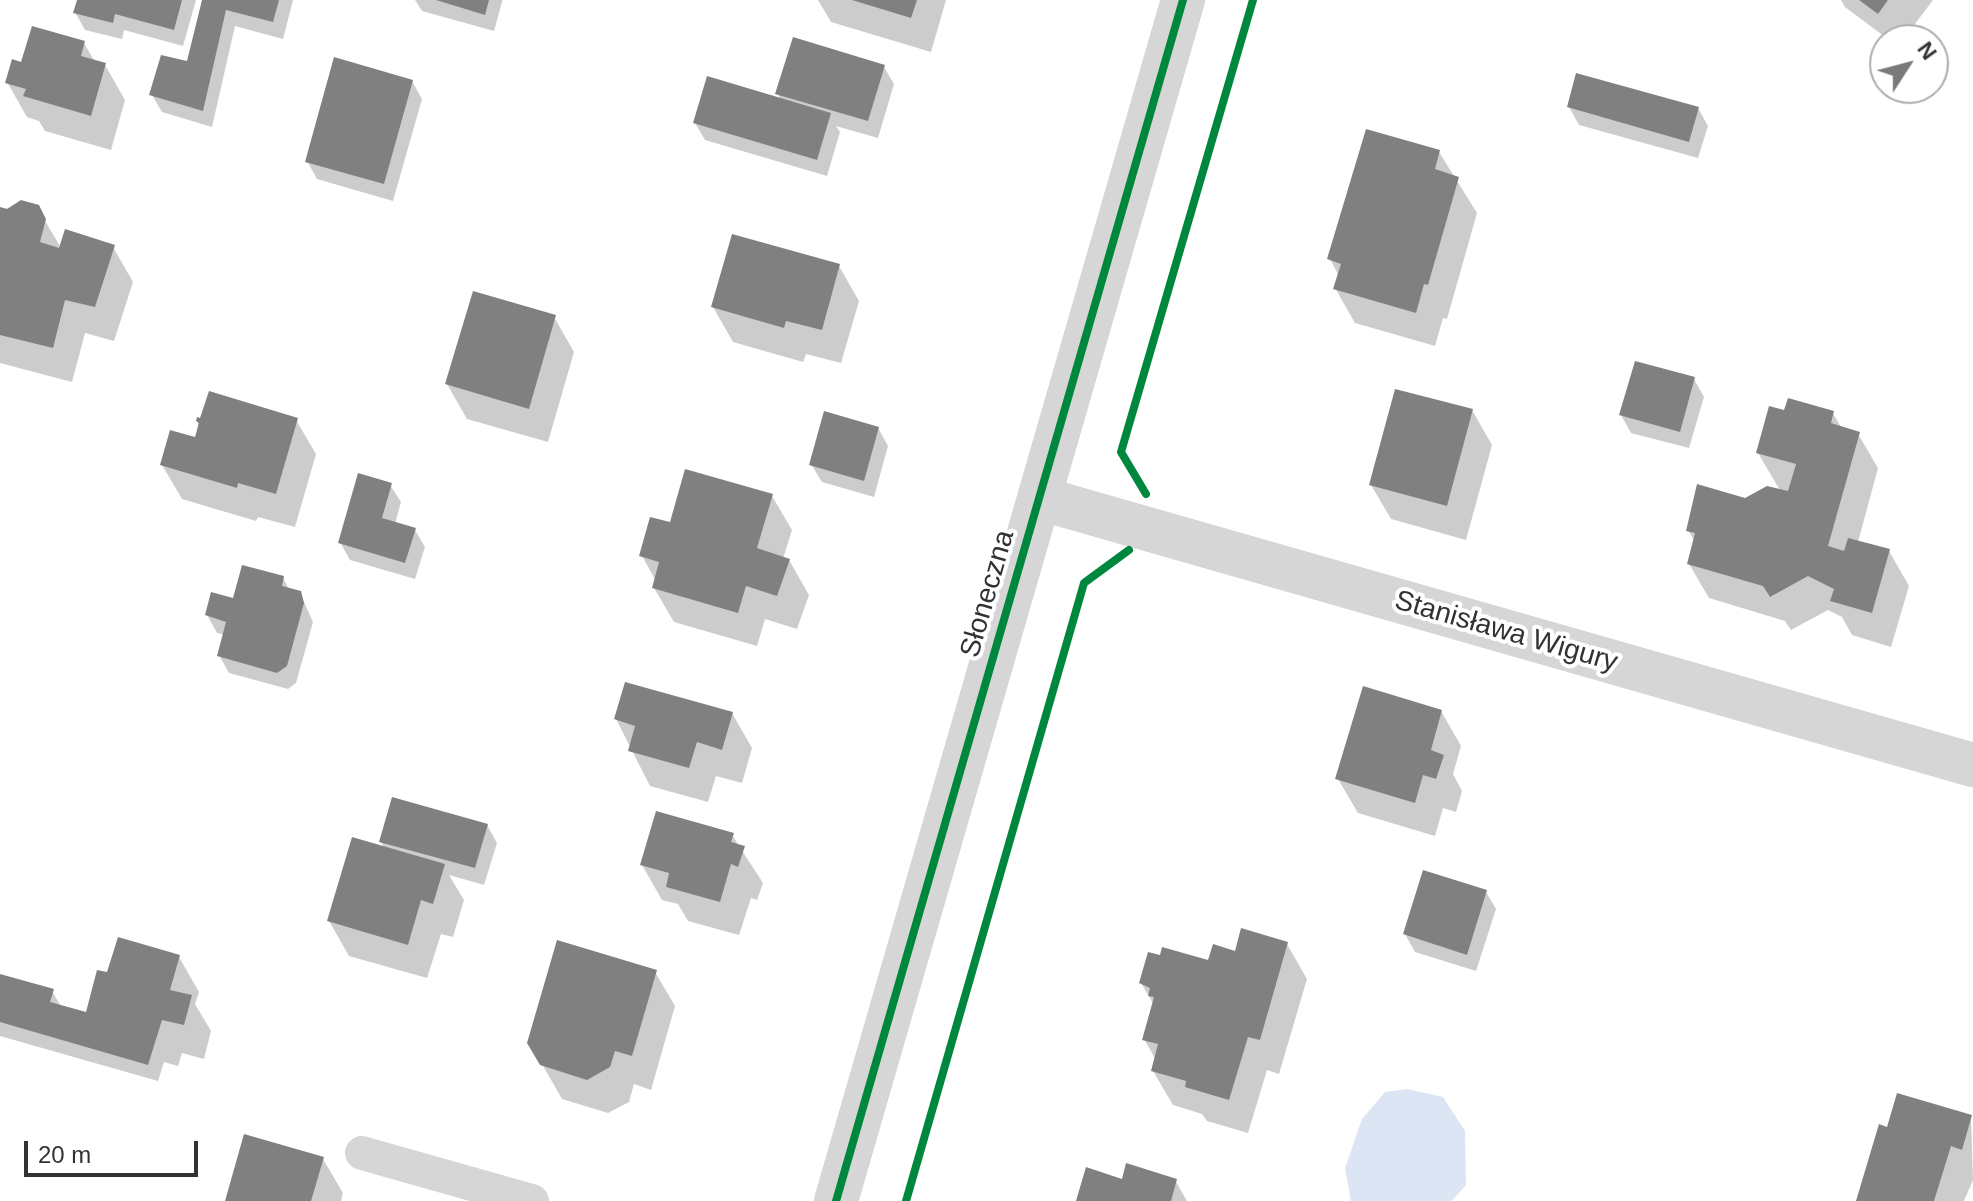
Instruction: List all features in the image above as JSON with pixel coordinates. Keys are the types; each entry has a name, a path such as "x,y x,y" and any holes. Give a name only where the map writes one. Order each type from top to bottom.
{"street":[{"name":"Słoneczna","path":"836,1201 1183,0"},
{"name":"Stanisława Wigury","path":"1039,498 1973,765"}],"lane":[{"path":"362,1153 532,1201"}],"shaded area":[{"path":"1407,1089 1443,1097 1465,1131 1466,1185 1452,1201 1351,1201 1345,1168 1362,1119 1385,1092"}],"building":[{"path":"77,0 182,0 174,30 115,14 113,23 73,13"},
{"path":"202,0 279,0 273,22 226,10 203,111 149,95 161,55 187,61"},
{"path":"436,0 489,0 485,15"},
{"path":"852,0 917,0 911,18"},
{"path":"1859,0 1888,0 1878,14"},
{"path":"32,26 85,41 81,56 106,63 91,116 23,96 26,89 5,83 12,59 21,62"},
{"path":"793,37 885,65 868,121 775,94"},
{"path":"334,57 413,80 384,184 305,162"},
{"path":"1576,73 1699,107 1689,142 1567,107"},
{"path":"707,76 831,113 817,160 693,123"},
{"path":"1366,129 1440,150 1435,169 1459,177 1428,285 1424,284 1416,313 1333,289 1341,264 1327,259"},
{"path":"21,200 39,205 46,219 40,242 59,248 65,229 115,245 95,307 65,300 53,348 0,335 0,207 7,209"},
{"path":"732,234 840,264 822,330 786,321 784,328 711,307"},
{"path":"473,291 556,315 529,409 445,384"},
{"path":"1635,361 1695,377 1680,432 1619,415"},
{"path":"1395,389 1473,409 1447,506 1369,485"},
{"path":"209,391 298,418 276,494 238,483 237,488 160,465 170,430 195,437 199,423 197,417 200,418"},
{"path":"1788,398 1834,411 1831,423 1860,432 1828,546 1844,551 1848,538 1890,549 1872,613 1830,601 1834,589 1808,576 1770,597 1763,586 1687,564 1695,533 1686,531 1697,484 1745,498 1767,486 1788,491 1796,464 1756,453 1769,406 1784,410"},
{"path":"824,411 879,427 864,481 809,465"},
{"path":"685,469 773,494 757,548 790,559 777,596 746,586 738,613 652,588 659,562 639,556 650,517 670,522"},
{"path":"358,473 392,483 382,518 416,528 405,563 338,543"},
{"path":"242,565 284,576 282,586 301,591 304,603 287,666 277,673 217,656 226,622 205,615 211,592 233,598"},
{"path":"625,682 733,712 722,750 697,742 689,768 628,751 635,726 614,719"},
{"path":"1363,686 1442,710 1431,750 1444,755 1436,779 1423,775 1415,803 1335,779"},
{"path":"392,797 488,824 475,868 379,842"},
{"path":"656,811 734,833 731,842 745,846 738,867 731,864 720,902 666,887 669,873 640,865"},
{"path":"352,837 445,864 433,904 421,900 408,945 327,921"},
{"path":"1423,870 1487,890 1467,955 1403,934"},
{"path":"1241,928 1288,942 1260,1040 1248,1037 1229,1100 1185,1087 1186,1081 1151,1071 1158,1044 1142,1040 1154,997 1148,996 1150,988 1139,983 1148,952 1160,955 1162,947 1208,960 1213,944 1235,951"},
{"path":"118,937 180,955 170,990 192,995 184,1025 162,1020 148,1065 0,1022 0,974 54,989 50,1002 86,1012 97,970 107,972"},
{"path":"557,940 657,970 632,1056 615,1051 610,1067 587,1080 540,1065 527,1043"},
{"path":"1897,1093 1972,1115 1962,1150 1951,1146 1934,1201 1856,1201 1879,1124 1887,1127"},
{"path":"244,1134 324,1157 311,1201 225,1201"},
{"path":"1126,1163 1177,1179 1171,1201 1076,1201 1086,1167 1122,1179"}],"cycle path":[{"path":"836,1201 1183,0"},
{"path":"1146,494 1121,452 1253,0"},
{"path":"906,1201 1084,583 1129,550"}]}
